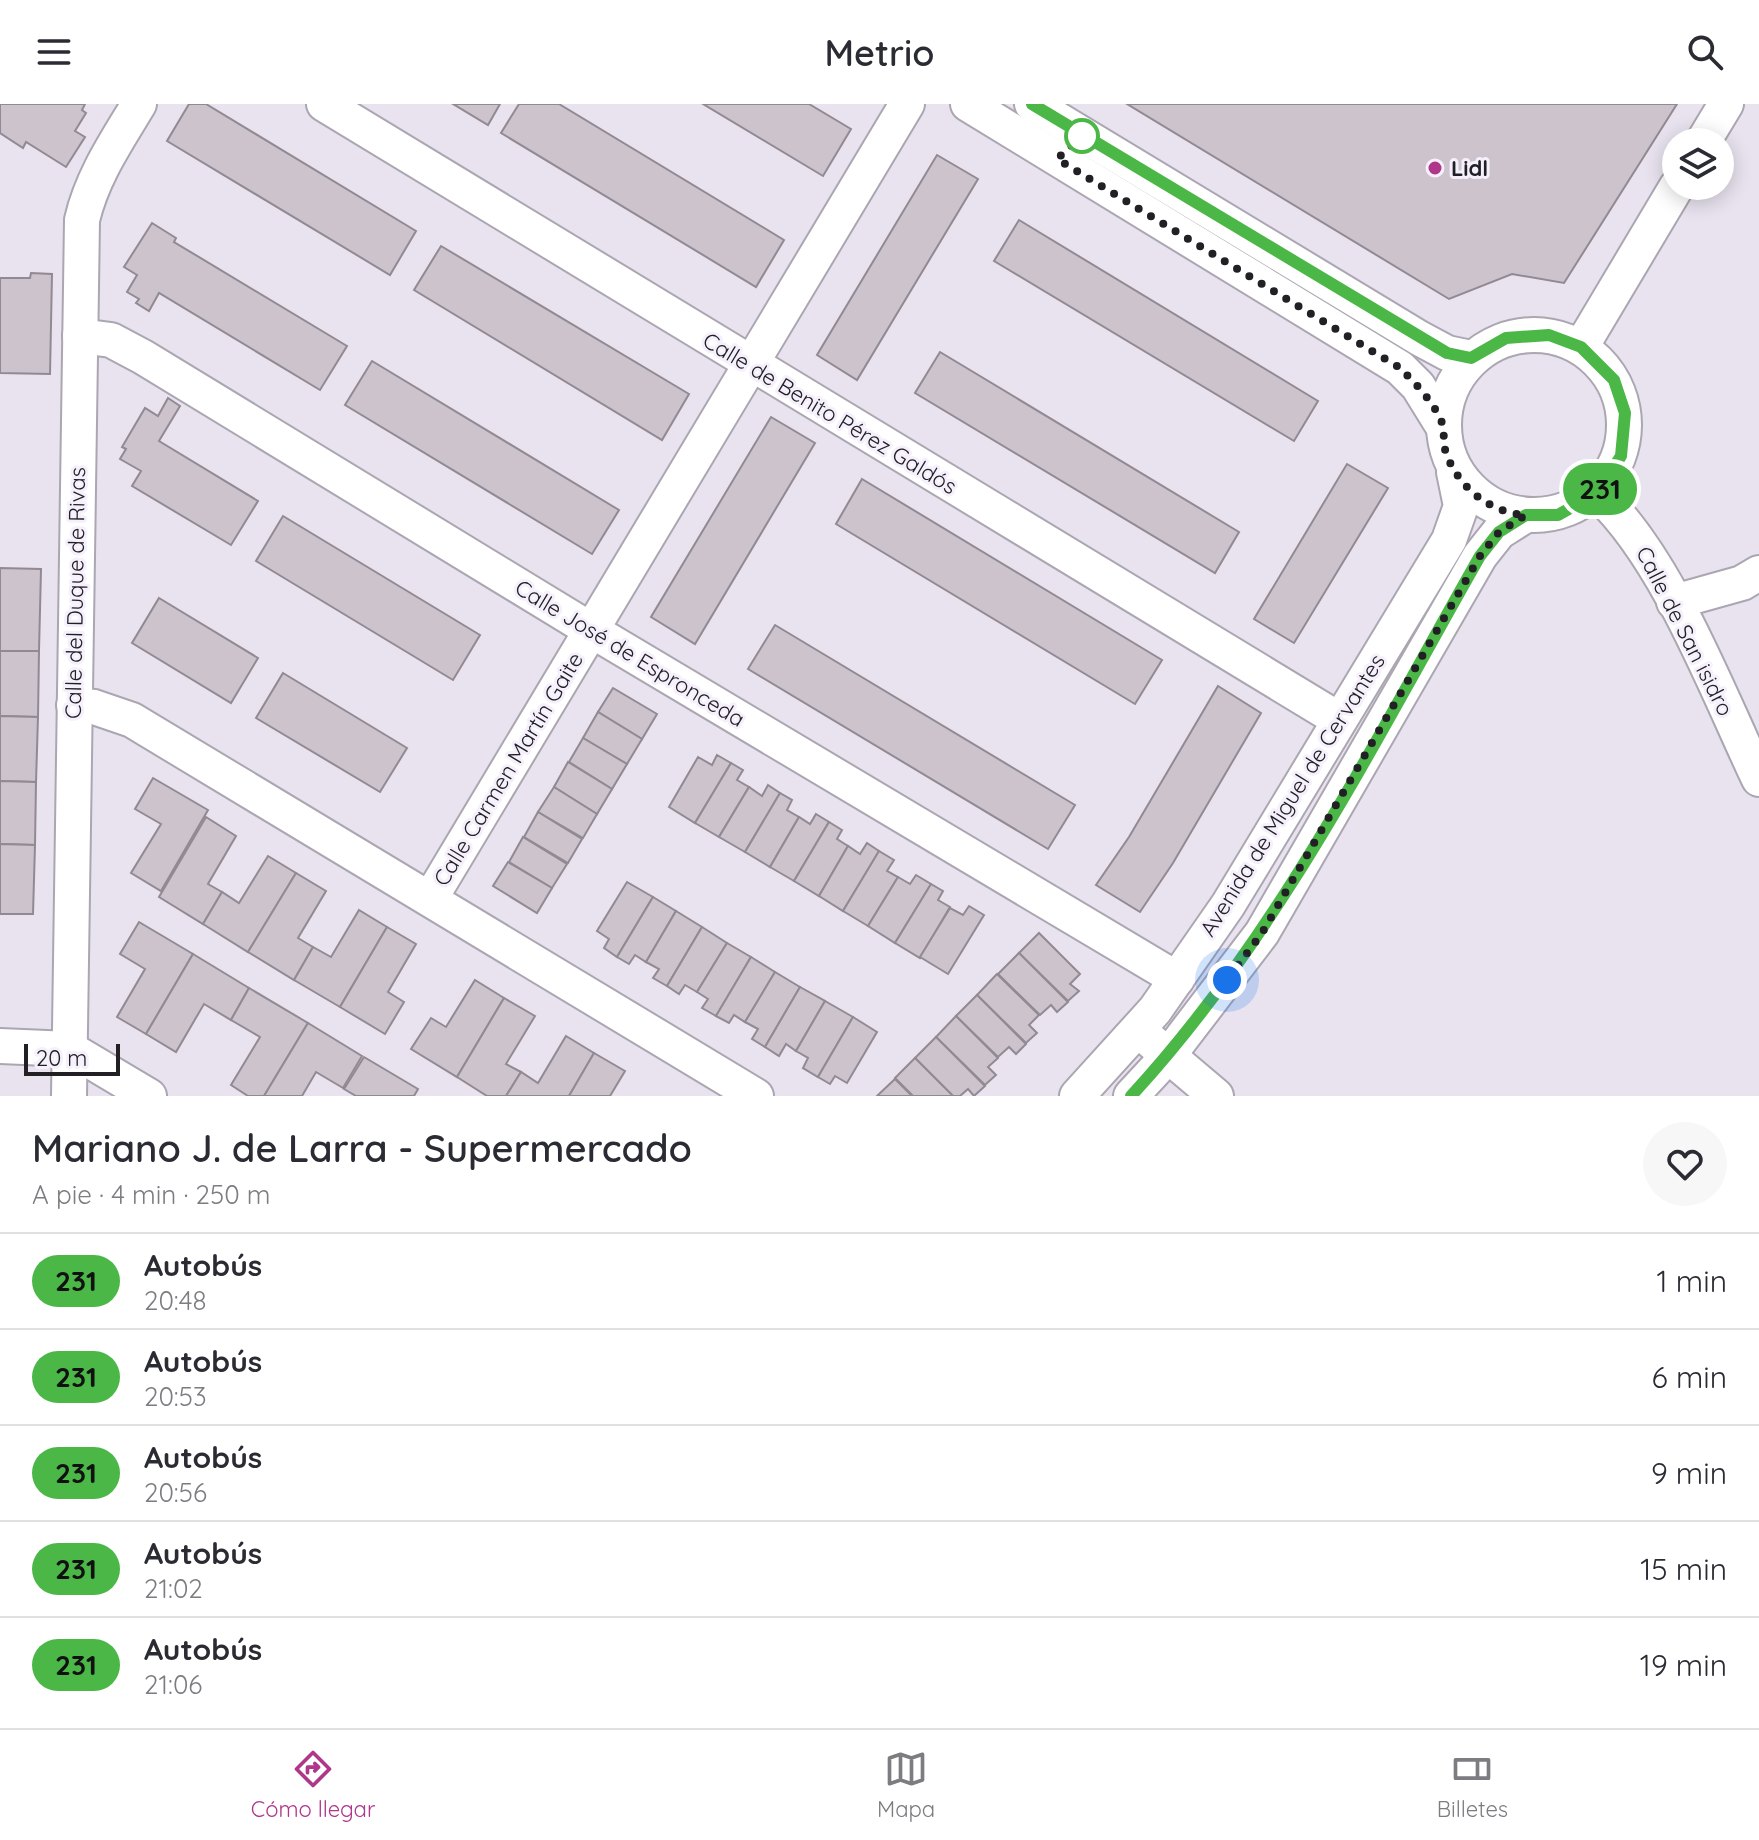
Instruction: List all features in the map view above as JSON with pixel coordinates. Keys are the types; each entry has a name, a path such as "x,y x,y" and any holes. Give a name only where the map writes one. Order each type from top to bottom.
{"street":[{"name":"Calle del Duque de Rivas","path":"69,1096 82,220 89,192 139,104"},
{"name":"Calle de Benito Pérez Galdós","path":"324,104 1338,719"},
{"name":"Calle Carmen Martín Gaite","path":"430,899 907,104"},
{"path":"968,104 1400,368 1424,395 1444,428"},
{"path":"1032,104 1068,114 1419,338 1447,353 1471,358"},
{"path":"1711,128 1726,104"},
{"path":"1581,347 1669,200"},
{"path":"1549,335 1581,347 1614,380 1625,413 1621,456 1597,493 1558,515 1526,515 1509,514 1469,491 1454,472 1443,440 1444,405 1454,380 1471,358 1506,338 1549,335"},
{"name":"Calle José de Espronceda","path":"80,336 111,340 143,357 591,630 1177,979"},
{"name":"Avenida de Miguel de Cervantes","path":"1077,1096 1139,1030 1228,905 1449,540 1461,506 1454,472"},
{"name":"Calle de San isidro","path":"1597,493 1621,514 1674,602 1759,779"},
{"name":"Avenida de Miguel de Cervantes","path":"1131,1096 1168,1056 1262,933 1480,556 1499,532 1526,515"},
{"path":"1674,602 1742,583 1759,573"},
{"path":"74,705 94,707 132,720 756,1096"},
{"path":"1139,1030 1216,1096"},
{"path":"0,1046 70,1049 149,1096"}],"building":[{"path":"0,104 85,104 82,110 86,113 75,131 85,137 66,167 26,142 23,148 0,133"},
{"path":"189,104 206,104 416,231 390,275 167,141"},
{"path":"453,104 500,104 488,125"},
{"path":"519,104 559,104 784,240 756,287 501,133"},
{"path":"703,104 809,104 851,129 823,176"},
{"name":"Lidl","path":"1127,104 1677,104 1564,283 1512,274 1449,299"},
{"path":"937,155 978,179 857,380 817,355"},
{"path":"1019,220 1318,401 1294,441 994,261"},
{"path":"152,223 176,238 174,242 347,346 320,390 159,293 149,311 136,303 139,299 127,292 137,275 124,267"},
{"path":"441,246 689,394 662,440 414,290"},
{"path":"31,273 52,274 50,374 0,373 0,278 30,278"},
{"path":"940,352 1239,532 1215,573 915,393"},
{"path":"372,361 619,510 592,554 345,405"},
{"path":"168,398 180,406 159,441 258,501 231,545 132,486 141,471 120,459 126,449 122,447 145,408 158,416"},
{"path":"771,417 815,443 695,644 651,617"},
{"path":"1347,464 1388,488 1294,643 1254,619"},
{"path":"862,479 1162,660 1135,704 836,524"},
{"path":"283,516 480,635 453,680 256,561"},
{"path":"0,568 41,569 39,651 0,651"},
{"path":"159,598 258,658 231,703 132,643"},
{"path":"775,625 1075,805 1048,849 748,669"},
{"path":"0,651 39,651 38,717 0,716"},
{"path":"283,673 407,748 380,792 256,718"},
{"path":"1218,686 1261,713 1173,863 1140,912 1096,885 1129,837"},
{"path":"613,688 657,714 642,739 598,712"},
{"path":"598,712 642,739 627,764 583,738"},
{"path":"0,716 38,717 36,782 0,781"},
{"path":"583,738 627,764 612,789 569,762"},
{"path":"717,755 731,763 695,823 669,807 698,757 712,765"},
{"path":"568,762 612,789 597,814 554,787"},
{"path":"731,763 743,770 737,780 749,787 719,837 695,823"},
{"path":"153,778 208,810 161,891 131,873 161,824 135,809"},
{"path":"0,781 36,782 35,845 0,844"},
{"path":"768,785 780,793 745,852 719,837 749,787 762,796"},
{"path":"554,787 597,814 583,838 538,812"},
{"path":"780,793 792,800 787,810 799,817 770,867 745,852"},
{"path":"538,812 582,839 568,863 524,837"},
{"path":"816,814 829,822 794,881 770,867 799,817 810,824"},
{"path":"206,817 236,836 208,884 222,892 203,924 159,897"},
{"path":"829,822 842,830 837,839 848,846 819,896 794,881"},
{"path":"523,837 567,864 552,888 509,862"},
{"path":"867,843 879,851 843,911 819,896 848,846 860,854"},
{"path":"0,844 35,845 33,914 0,914"},
{"path":"879,851 894,860 887,871 898,877 868,926 843,911"},
{"path":"268,856 296,873 248,952 203,924 222,892 239,903"},
{"path":"508,862 552,888 537,913 493,886"},
{"path":"296,873 326,891 298,938 313,947 294,980 248,952"},
{"path":"916,875 931,884 895,943 868,926 898,877 910,884"},
{"path":"627,882 653,897 617,957 604,948 609,939 597,931"},
{"path":"931,884 943,891 938,900 950,907 920,958 895,943"},
{"path":"653,897 676,911 646,962 635,955 629,964 617,957"},
{"path":"969,906 984,915 948,974 920,957 950,908 963,915"},
{"path":"359,910 387,927 340,1007 294,980 313,947 331,957"},
{"path":"676,911 702,927 667,986 653,978 659,969 646,962"},
{"path":"139,922 193,954 146,1034 117,1017 145,969 120,954"},
{"path":"387,927 416,944 388,992 404,1002 385,1034 340,1007"},
{"path":"702,927 727,943 697,992 685,985 679,994 667,986"},
{"path":"1039,933 1080,974 1070,984 1079,991 1068,1001 1019,953"},
{"path":"727,943 751,957 716,1016 702,1008 708,999 697,992"},
{"path":"1019,953 1068,1002 1057,1012 1051,1005 1040,1015 998,974"},
{"path":"193,954 249,988 231,1020 204,1004 176,1052 146,1034"},
{"path":"751,957 775,972 745,1022 734,1015 729,1023 716,1016"},
{"path":"775,972 800,987 765,1047 752,1039 758,1029 745,1022"},
{"path":"997,974 1039,1015 1029,1025 1037,1033 1026,1043 977,995"},
{"path":"475,980 504,998 457,1077 411,1049 431,1018 446,1027"},
{"path":"800,987 825,1001 796,1051 786,1044 779,1056 765,1047"},
{"path":"249,988 308,1023 264,1096 248,1096 231,1085 260,1037 231,1020"},
{"path":"977,995 1026,1044 1016,1054 1009,1047 998,1057 956,1016"},
{"path":"504,998 535,1016 506,1064 521,1072 506,1096 487,1096 457,1077"},
{"path":"825,1001 853,1017 818,1077 803,1068 808,1058 796,1051"},
{"path":"956,1016 998,1058 988,1067 996,1075 985,1085 936,1037"},
{"path":"853,1017 877,1032 847,1083 835,1076 830,1084 818,1077"},
{"path":"308,1023 362,1056 343,1088 316,1072 302,1096 264,1096"},
{"path":"566,1036 594,1053 569,1096 506,1096 521,1072 538,1083"},
{"path":"936,1037 985,1086 974,1096 968,1089 960,1096 953,1096 915,1058"},
{"path":"594,1053 625,1071 610,1096 569,1096"},
{"path":"364,1057 418,1089 414,1096 356,1096 344,1089"},
{"path":"915,1058 953,1096 913,1096 895,1078"},
{"path":"895,1079 912,1096 877,1096"}],"bus line":[{"name":"231","path":"1032,104 1447,353 1471,358 1506,338 1549,335 1581,347 1614,380 1625,413 1621,456 1597,493 1558,515 1526,515 1499,532 1480,556 1262,933 1168,1056 1131,1096"}],"place":[{"name":"Lidl","path":"1435,168"}],"route":[{"path":"1082,136 1057,159 1400,368 1418,386 1444,428 1443,440 1454,472 1469,491 1509,514 1526,515 1499,532 1480,556 1262,933 1227,980"}]}
